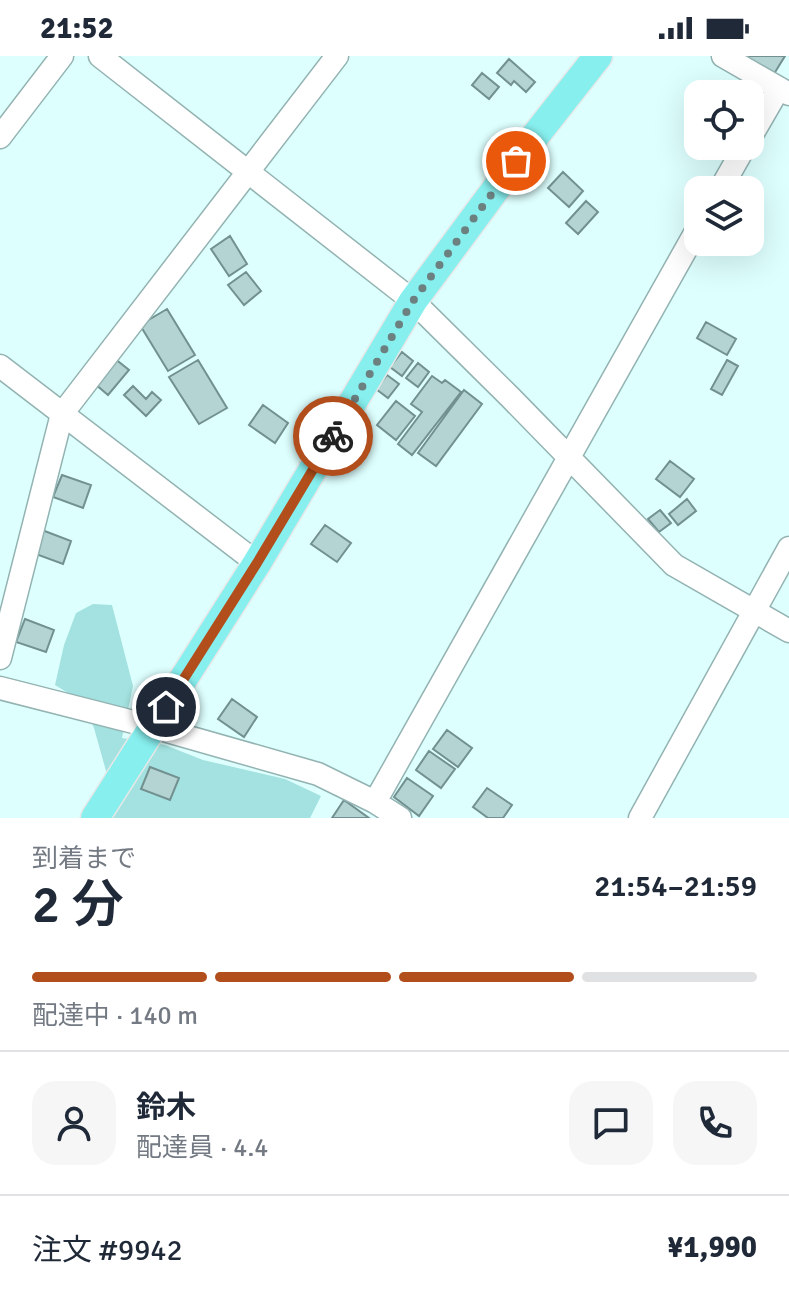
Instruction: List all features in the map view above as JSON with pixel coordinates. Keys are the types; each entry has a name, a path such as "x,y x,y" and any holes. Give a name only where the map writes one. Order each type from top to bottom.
{"main road":[{"path":"95,818 257,563 413,301 598,56"}],"street":[{"path":"0,137 62,56"},
{"path":"100,56 413,301 674,565 789,631"},
{"path":"0,658 62,414 337,56"},
{"path":"723,56 784,91 764,119"},
{"path":"375,802 684,253"},
{"path":"0,366 257,563"},
{"path":"640,818 789,548"},
{"path":"0,688 318,774 400,818"}],"shaded area":[{"path":"93,604 112,605 133,686 122,738 165,745 203,760 285,779 321,796 310,818 100,818 108,778 94,728 83,702 55,685 64,645 76,613"}],"building":[{"path":"743,56 785,56 774,74"},
{"path":"509,59 535,82 526,92 514,81 511,85 497,73"},
{"path":"482,73 499,87 489,99 472,85"},
{"path":"563,172 583,191 569,207 548,188"},
{"path":"586,201 598,212 578,234 566,223"},
{"path":"230,236 247,264 229,276 211,249"},
{"path":"246,272 261,291 244,305 228,285"},
{"path":"167,309 195,355 168,371 140,325"},
{"path":"706,322 736,339 727,355 697,338"},
{"path":"402,352 413,361 402,376 390,367"},
{"path":"114,358 129,370 108,395 94,383"},
{"path":"198,360 227,408 199,424 169,377"},
{"path":"727,360 738,366 722,395 711,389"},
{"path":"418,363 429,372 418,387 406,378"},
{"path":"387,375 399,384 388,398 376,389"},
{"path":"432,376 442,383 445,380 461,392 412,455 398,444 422,412 411,404"},
{"path":"133,386 146,399 152,392 161,400 146,416 124,395"},
{"path":"464,390 482,404 436,466 418,453"},
{"path":"396,401 415,416 396,440 377,425"},
{"path":"263,405 288,423 275,443 249,425"},
{"path":"670,461 694,479 680,497 656,479"},
{"path":"62,475 91,485 83,508 53,497"},
{"path":"687,499 696,511 678,525 669,514"},
{"path":"660,510 671,523 659,532 648,519"},
{"path":"325,525 351,543 337,562 311,544"},
{"path":"42,530 71,541 63,564 33,553"},
{"path":"25,619 54,630 46,652 16,642"},
{"path":"232,699 257,717 244,737 218,719"},
{"path":"447,730 472,748 458,767 433,749"},
{"path":"429,751 455,769 441,788 416,770"},
{"path":"150,767 179,778 170,800 141,789"},
{"path":"407,778 433,796 419,816 394,797"},
{"path":"487,788 512,805 503,818 488,818 473,807"},
{"path":"344,800 369,818 332,818"}],"way so far":[{"path":"333,436 413,301 516,161"}],"route":[{"path":"166,707 333,436"}]}
